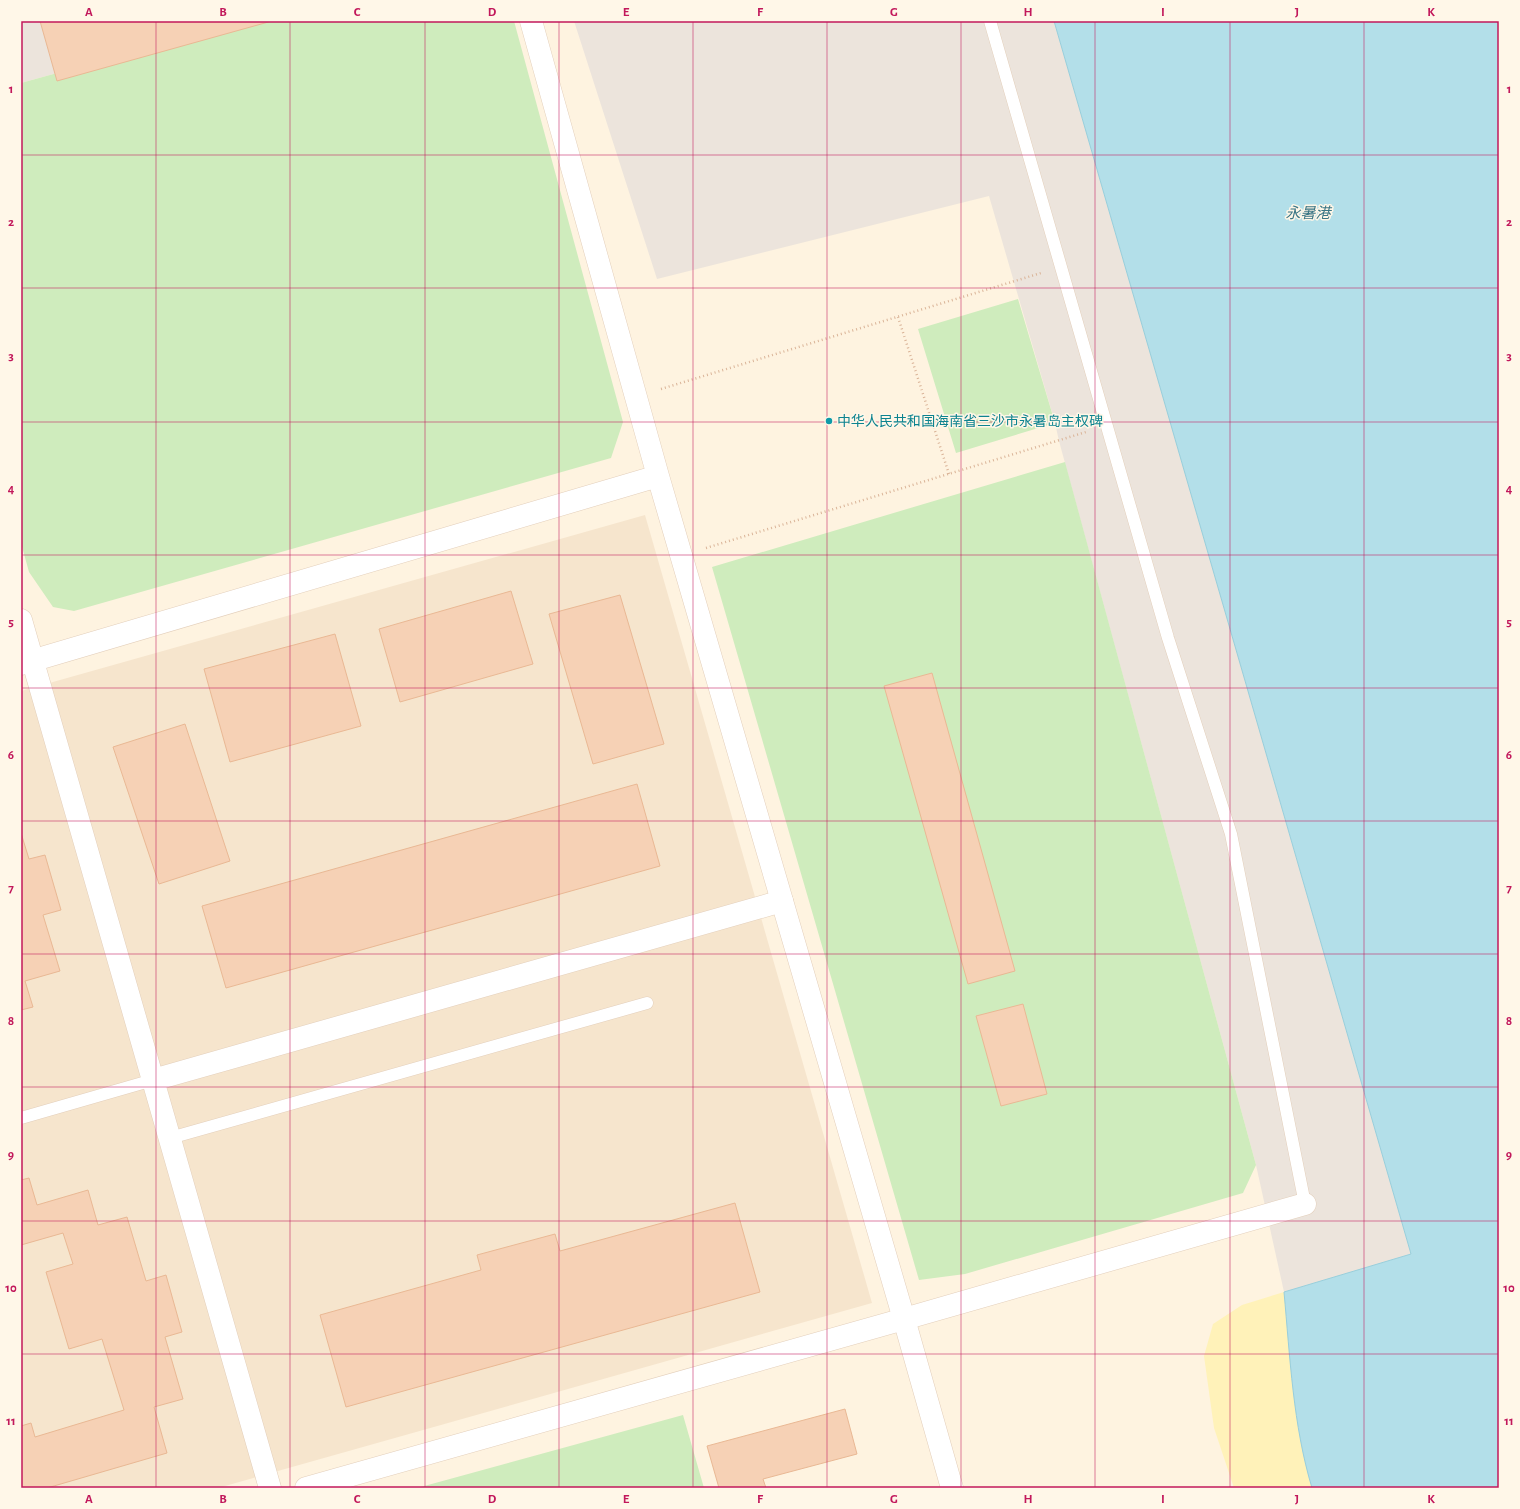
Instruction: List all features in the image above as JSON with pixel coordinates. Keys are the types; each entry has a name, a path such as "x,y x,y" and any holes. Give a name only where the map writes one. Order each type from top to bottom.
{"street":[{"path":"531,21 635,397 952,1488"},
{"path":"27,662 658,476"},
{"path":"21,620 27,662 153,1080 270,1488"},
{"path":"153,1080 782,901"},
{"path":"306,1488 904,1320 1305,1204"}],"lane":[{"path":"990,21 1168,638 1231,834 1305,1204"},
{"path":"170,1138 647,1003"},
{"path":"21,1118 153,1080"}],"path":[{"path":"635,397 1061,267"},
{"path":"898,317 949,474"},
{"path":"681,556 1107,426"}],"shaded area":[{"path":"21,21 245,21 21,83"},
{"path":"574,21 1054,21 1411,1254 1284,1292 1256,1165 1055,423 989,196 657,279"},
{"path":"645,515 872,1303 218,1488 21,1488 21,691"}],"green space":[{"path":"245,21 514,21 623,422 611,458 74,611 53,607 29,572 21,543 21,83"},
{"path":"1018,299 1055,423 956,453 918,329"},
{"path":"1065,462 1256,1165 1243,1193 965,1274 919,1280 712,567"},
{"path":"683,1415 704,1488 417,1488"}],"sand":[{"path":"1284,1292 1290,1366 1296,1415 1300,1440 1312,1488 1234,1488 1214,1428 1204,1356 1213,1324 1242,1305"}],"water":[{"name":"永暑港","path":"1054,21 1499,21 1499,1488 1312,1488 1300,1440 1296,1415 1290,1366 1284,1292 1411,1254"}],"building":[{"path":"40,21 272,21 57,81"},
{"path":"511,591 533,664 400,702 379,629"},
{"path":"620,595 664,744 593,764 549,614"},
{"path":"335,634 361,726 230,762 204,669"},
{"path":"932,673 1015,971 968,984 884,686"},
{"path":"185,724 230,861 159,884 113,747"},
{"path":"637,784 660,866 226,988 202,906"},
{"path":"21,833 29,859 45,855 61,910 43,915 60,971 25,981 33,1007 21,1010"},
{"path":"1023,1004 1047,1094 1001,1106 976,1016"},
{"path":"29,1178 37,1205 88,1190 98,1225 127,1217 146,1281 166,1275 182,1332 165,1337 183,1399 154,1407 167,1453 47,1488 21,1488 21,1426 31,1423 35,1437 124,1410 102,1339 69,1349 46,1272 73,1264 63,1233 21,1245 21,1180"},
{"path":"735,1203 760,1292 346,1407 320,1315 481,1270 477,1255 555,1234 560,1251"},
{"path":"845,1409 857,1454 763,1479 766,1488 719,1488 707,1446"}],"place":[{"name":"中华人民共和国海南省三沙市永暑岛主权碑","path":"829,421"}]}
